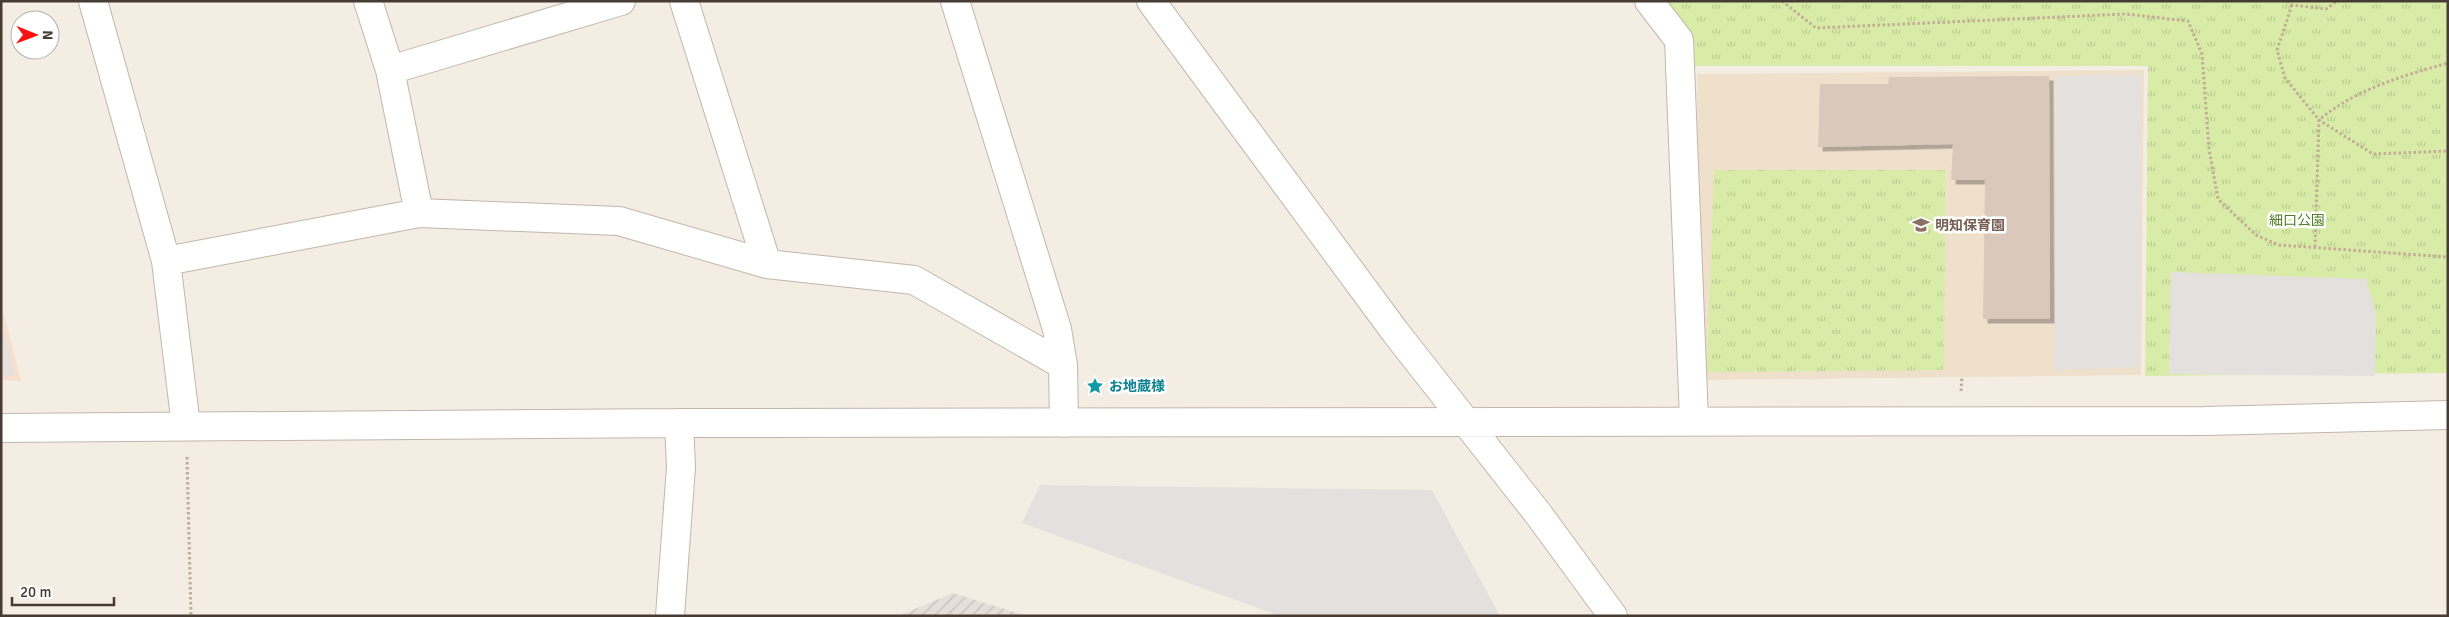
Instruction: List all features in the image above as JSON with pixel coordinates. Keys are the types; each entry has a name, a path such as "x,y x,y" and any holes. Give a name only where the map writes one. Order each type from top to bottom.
{"street":[{"path":"93,1 166,261 186,426"},
{"path":"368,1 390,70 419,213"},
{"path":"390,70 621,1"},
{"path":"684,1 767,264"},
{"path":"955,1 1057,329 1063,366 1064,423"},
{"path":"1150,1 1396,333 1539,515 1613,616"},
{"path":"1649,1 1679,40 1694,420"},
{"path":"166,261 419,213 619,221 767,264 914,280 1063,366"},
{"path":"1,428 679,423 1694,420 2204,421 2448,415"},
{"path":"670,616 681,467 679,423"}],"path":[{"path":"1782,1 1816,28 2125,14 2188,21 2202,54 2209,148 2218,198 2256,235 2279,245 2448,257"},
{"path":"2288,1 2292,5 2326,10 2336,1"},
{"path":"2292,5 2277,50 2285,78 2319,120 2373,154 2448,151"},
{"path":"2314,247 2319,120 2336,106 2392,79 2448,63"},
{"path":"186,426 191,616"}],"shaded area":[{"name":"明知保育園","path":"2144,70 2141,375 1701,380 1697,74"},
{"path":"2141,75 2139,367 2054,370 2056,76"},
{"path":"2171,272 2366,279 2376,313 2375,376 2169,374"},
{"path":"1,303 21,381 1,380"},
{"path":"1,322 15,376 1,375"},
{"path":"1040,485 1432,490 1500,616 1280,616 1022,523"},
{"path":"953,593 1027,616 898,616"}],"green space":[{"name":"細口公園","path":"1664,1 2448,1 2448,373 2145,376 2148,66 1691,66"},
{"path":"1714,170 1945,170 1944,370 1707,372"}],"building":[{"path":"2049,76 2050,319 1983,319 1985,180 1951,180 1953,144 1818,147 1820,84 1888,84 1889,77"}],"place":[{"name":"明知保育園","path":"1921,225"},
{"name":"お地蔵様","path":"1095,386"}]}
